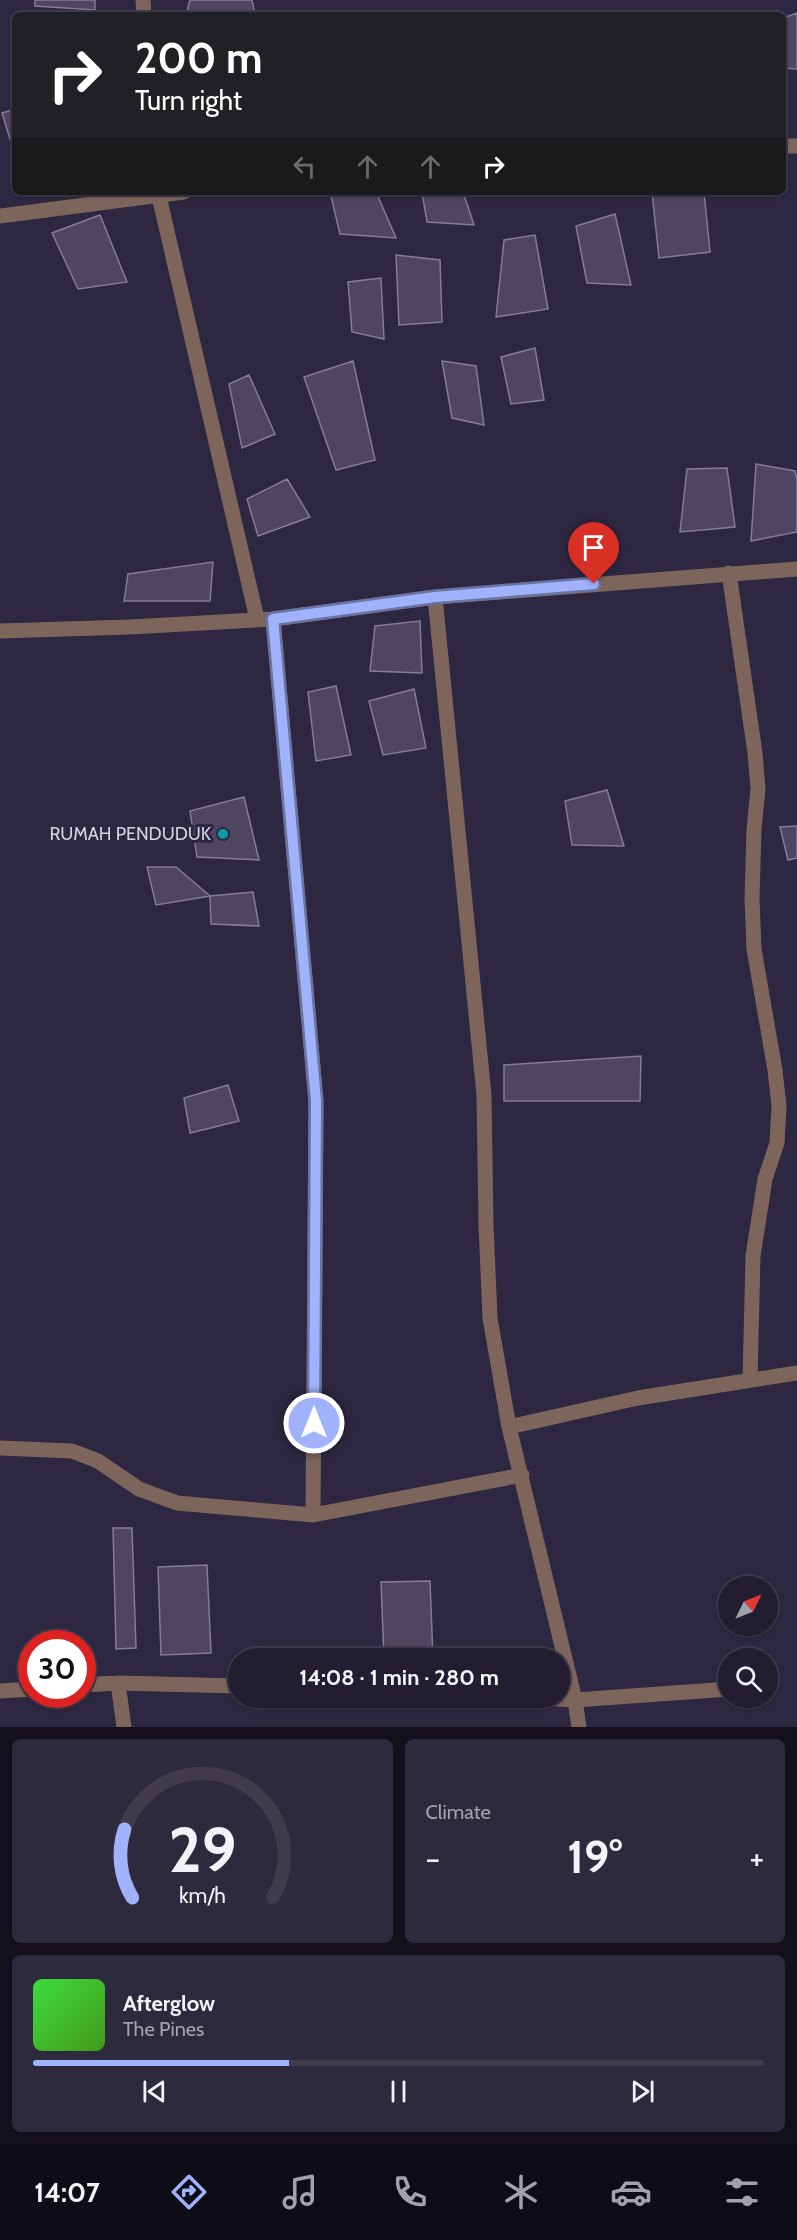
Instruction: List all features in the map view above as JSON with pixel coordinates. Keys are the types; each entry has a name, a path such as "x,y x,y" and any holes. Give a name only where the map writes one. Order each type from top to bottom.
{"street":[{"path":"0,216 144,195"},
{"path":"158,195 257,619"},
{"path":"0,631 273,619 435,597 797,569"},
{"path":"729,573 755,753 758,789 752,898 754,949 775,1070 778,1106 777,1143 765,1179 753,1256 750,1380"},
{"path":"435,597 484,1095 490,1318 509,1427 575,1700 579,1727"},
{"path":"273,619 316,1101 313,1515"},
{"path":"509,1427 638,1398 797,1373"},
{"path":"0,1448 72,1451 98,1461 139,1489 177,1503 313,1515 522,1475"},
{"path":"118,1683 124,1727"},
{"path":"96,1684 228,1686"},
{"path":"0,1691 18,1690"},
{"path":"570,1700 718,1690"}],"building":[{"path":"35,0 95,0 95,10 35,6"},
{"path":"190,0 252,0 254,12 187,12"},
{"path":"797,13 797,69 786,68 786,17"},
{"path":"12,110 12,146 2,113"},
{"path":"331,195 377,195 396,238 340,234"},
{"path":"422,195 464,195 474,225 427,222"},
{"path":"652,195 704,195 710,252 659,258"},
{"path":"615,214 631,285 587,283 576,226"},
{"path":"100,215 127,282 78,289 52,233"},
{"path":"535,235 548,309 496,317 504,240"},
{"path":"396,255 440,260 442,322 399,325"},
{"path":"381,278 384,339 352,332 348,282"},
{"path":"535,348 544,400 511,404 501,357"},
{"path":"353,361 375,460 336,470 304,377"},
{"path":"442,361 476,366 484,425 452,418"},
{"path":"249,375 275,434 242,448 229,384"},
{"path":"756,464 795,471 797,532 751,541"},
{"path":"727,468 735,527 680,532 687,469"},
{"path":"287,479 310,517 258,536 247,499"},
{"path":"213,562 210,601 124,601 128,574"},
{"path":"420,621 422,673 370,671 375,626"},
{"path":"336,686 351,755 316,761 308,692"},
{"path":"414,689 426,748 383,755 369,701"},
{"path":"607,790 624,846 572,845 565,801"},
{"name":"RUMAH PENDUDUK","path":"244,797 259,860 197,857 190,811"},
{"path":"797,826 797,858 788,860 780,827"},
{"name":"RUMAH PENDUDUK","path":"147,867 176,867 210,896 156,905"},
{"name":"RUMAH PENDUDUK","path":"253,892 259,926 211,924 210,896"},
{"path":"641,1056 640,1101 504,1101 504,1065"},
{"path":"228,1085 239,1121 190,1133 184,1098"},
{"path":"113,1528 132,1528 136,1648 116,1649"},
{"path":"207,1565 211,1653 161,1655 158,1567"},
{"path":"430,1581 433,1648 384,1648 381,1582"}],"place":[{"name":"RUMAH PENDUDUK","path":"223,834"}],"route":[{"path":"314,1423 316,1101 273,619 435,597 594,584"}]}
